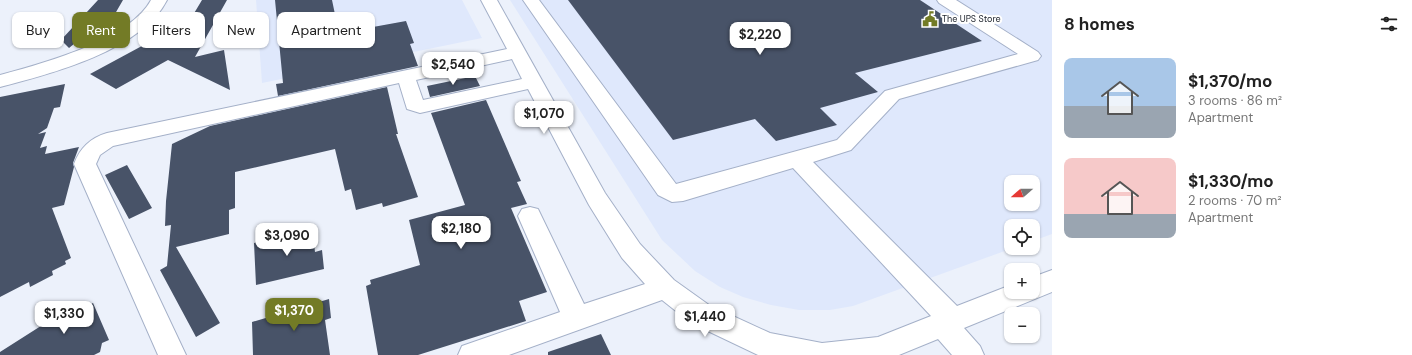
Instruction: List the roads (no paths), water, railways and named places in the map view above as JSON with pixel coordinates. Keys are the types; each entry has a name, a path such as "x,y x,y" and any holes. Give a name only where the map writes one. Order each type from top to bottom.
{"street":[{"path":"0,82 92,53 131,29 147,16 159,0"},
{"path":"489,0 597,199 631,251 665,288 700,314 768,346 820,355"},
{"path":"531,0 666,189 672,193 683,192 844,145 892,95 1032,56 944,0"},
{"path":"172,355 85,164 88,154 97,145 107,140 518,52"},
{"path":"406,76 414,104 420,108 534,82"},
{"path":"798,159 948,323 970,355"},
{"path":"530,216 577,319"},
{"path":"1040,285 1052,281"},
{"path":"472,355 665,288"},
{"path":"825,355 878,350 1007,299"}],"place":[{"name":"The UPS Store","path":"930,19"}]}
